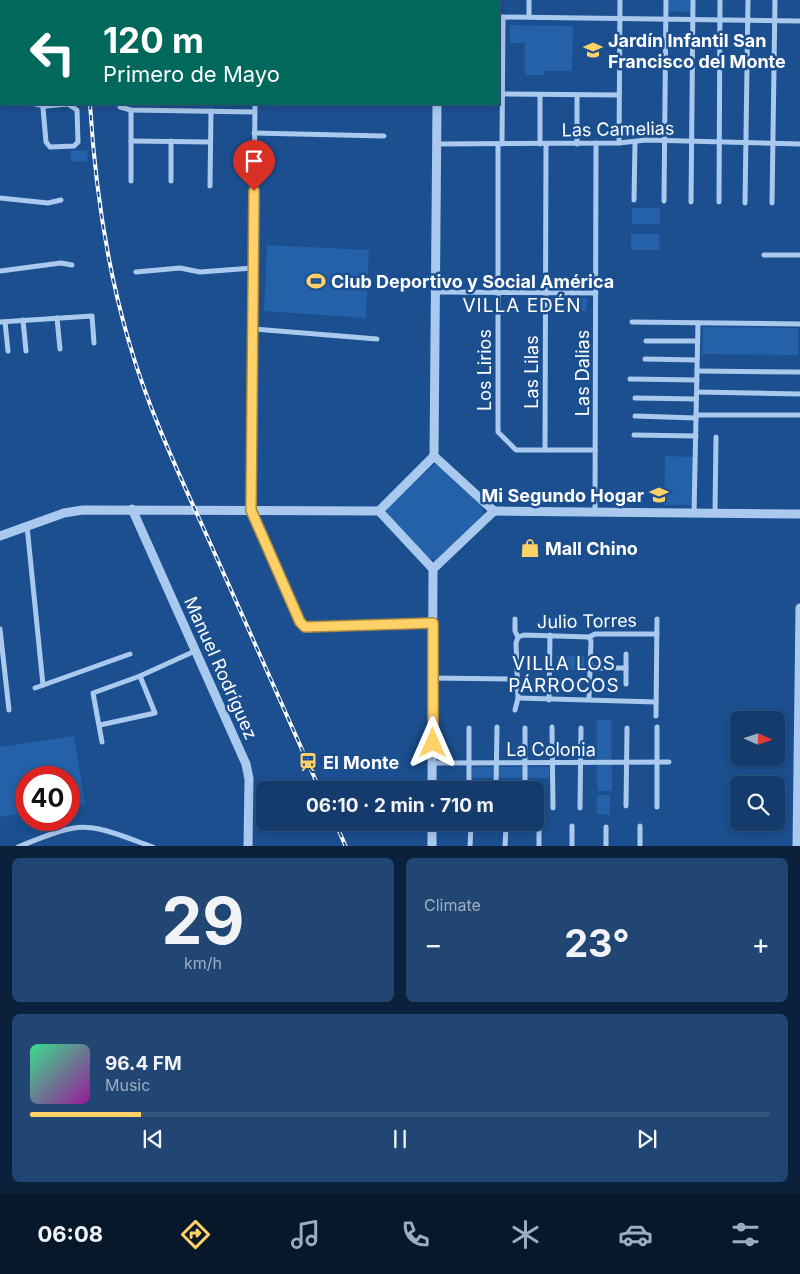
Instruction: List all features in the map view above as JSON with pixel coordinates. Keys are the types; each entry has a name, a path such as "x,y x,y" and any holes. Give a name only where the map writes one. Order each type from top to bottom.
{"street":[{"path":"529,0 529,17"},
{"path":"619,143 620,0"},
{"path":"664,202 666,0"},
{"path":"691,202 693,0"},
{"path":"719,202 720,0"},
{"path":"746,203 748,0"},
{"path":"772,203 775,0"},
{"path":"501,17 800,21"},
{"name":"Los Lirios","path":"501,17 502,94 498,293 498,432 514,449 595,450"},
{"path":"502,94 619,95"},
{"name":"Las Lilas","path":"540,95 543,144 545,450"},
{"path":"577,95 577,144"},
{"path":"40,105 56,105"},
{"path":"45,106 43,114 47,144 52,147 76,145 79,139 76,108 70,105"},
{"path":"158,105 158,110"},
{"path":"255,105 251,510 300,622 305,627 433,623"},
{"path":"0,536 74,511 132,509 379,511 434,456 437,105"},
{"path":"120,107 132,110 254,112"},
{"path":"131,181 132,110"},
{"path":"210,186 211,111"},
{"path":"254,133 384,136"},
{"path":"131,141 210,142"},
{"path":"171,141 171,181"},
{"name":"Las Camelias","path":"437,144 596,144 665,141 800,144"},
{"path":"634,200 635,142"},
{"name":"Las Dalias","path":"595,512 596,144"},
{"path":"0,198 48,203 61,200"},
{"path":"764,254 800,255"},
{"path":"0,271 61,263 72,265"},
{"path":"136,272 180,268 200,272 253,268"},
{"path":"436,292 596,293"},
{"path":"8,351 3,322 92,316 94,343"},
{"path":"58,318 60,349"},
{"path":"24,320 26,350"},
{"path":"632,322 800,324"},
{"path":"694,513 698,323"},
{"path":"253,329 377,340"},
{"path":"646,341 697,341"},
{"path":"645,359 697,360"},
{"path":"697,371 800,372"},
{"path":"630,379 697,380"},
{"path":"635,398 800,394"},
{"path":"635,416 800,415"},
{"path":"634,435 696,436"},
{"path":"715,513 716,437"},
{"path":"434,456 494,511 800,514"},
{"name":"Manuel Rodríguez","path":"132,509 246,764 248,779 248,846"},
{"path":"379,511 433,569 432,781"},
{"path":"433,569 494,511"},
{"path":"27,526 43,685"},
{"path":"798,846 800,608"},
{"path":"515,619 515,631 518,637 516,643 518,698 515,710"},
{"path":"656,716 657,619"},
{"path":"0,629 9,710"},
{"name":"Julio Torres","path":"518,637 524,635 589,637 595,634 657,634"},
{"path":"549,700 550,635"},
{"path":"589,637 591,668 589,698"},
{"path":"102,742 93,693 140,676 195,651"},
{"path":"35,688 130,654"},
{"path":"626,654 626,684"},
{"path":"591,668 626,668"},
{"path":"100,725 155,713 140,676"},
{"path":"433,678 516,679"},
{"path":"518,698 549,700 589,698 595,702 656,702"},
{"path":"496,781 497,727"},
{"path":"552,727 553,808"},
{"path":"657,727 657,808"},
{"path":"468,781 469,728"},
{"path":"524,781 525,728"},
{"path":"580,808 581,728"},
{"path":"626,806 627,728"},
{"name":"La Colonia","path":"432,763 669,762"},
{"path":"572,826 572,846"},
{"path":"640,826 640,846"},
{"path":"18,846 67,829 80,827 99,830 153,846"},
{"path":"606,828 606,846"},
{"path":"432,831 432,846"},
{"path":"470,846 471,831"},
{"path":"505,846 506,831"},
{"path":"539,831 539,846"}],"shaded area":[{"path":"669,0 691,0 691,12 669,11"},
{"path":"510,25 573,26 572,71 544,71 544,75 525,75 525,43 510,43"},
{"path":"87,150 88,161 71,162 70,151"},
{"path":"632,208 660,208 660,224 632,224"},
{"path":"631,234 659,234 659,250 631,250"},
{"name":"Club Deportivo y Social América","path":"267,245 369,250 366,318 264,311"},
{"path":"558,298 587,298 587,311 558,311"},
{"path":"703,327 798,328 798,355 702,354"},
{"path":"665,456 693,457 692,505 664,505"},
{"path":"435,464 482,505 484,515 435,560 429,558 388,515 387,511 389,505"},
{"path":"557,656 584,656 584,670 557,670"},
{"path":"597,720 611,720 612,791 597,791"},
{"path":"74,736 79,766 15,766 15,815 0,817 0,747"},
{"path":"475,767 550,767 549,778 472,778 472,769"},
{"path":"80,773 85,804 80,805"},
{"path":"597,795 610,795 610,815 597,814"}],"railway":[{"path":"90,105 98,194 108,254 121,313 137,368 177,470 316,781"},
{"path":"339,831 346,846"}],"place":[{"name":"Jardín Infantil San Francisco del Monte","path":"593,50"},
{"name":"Club Deportivo y Social América","path":"316,281"},
{"name":"Mi Segundo Hogar","path":"659,495"},
{"name":"Mall Chino","path":"530,548"},
{"name":"El Monte","path":"308,762"}],"district":[{"name":"VILLA EDÉN","path":"522,305"},
{"name":"VILLA LOS PÁRROCOS","path":"564,674"}],"route":[{"path":"254,191 251,510 303,626 312,629 433,623 433,743"}]}
